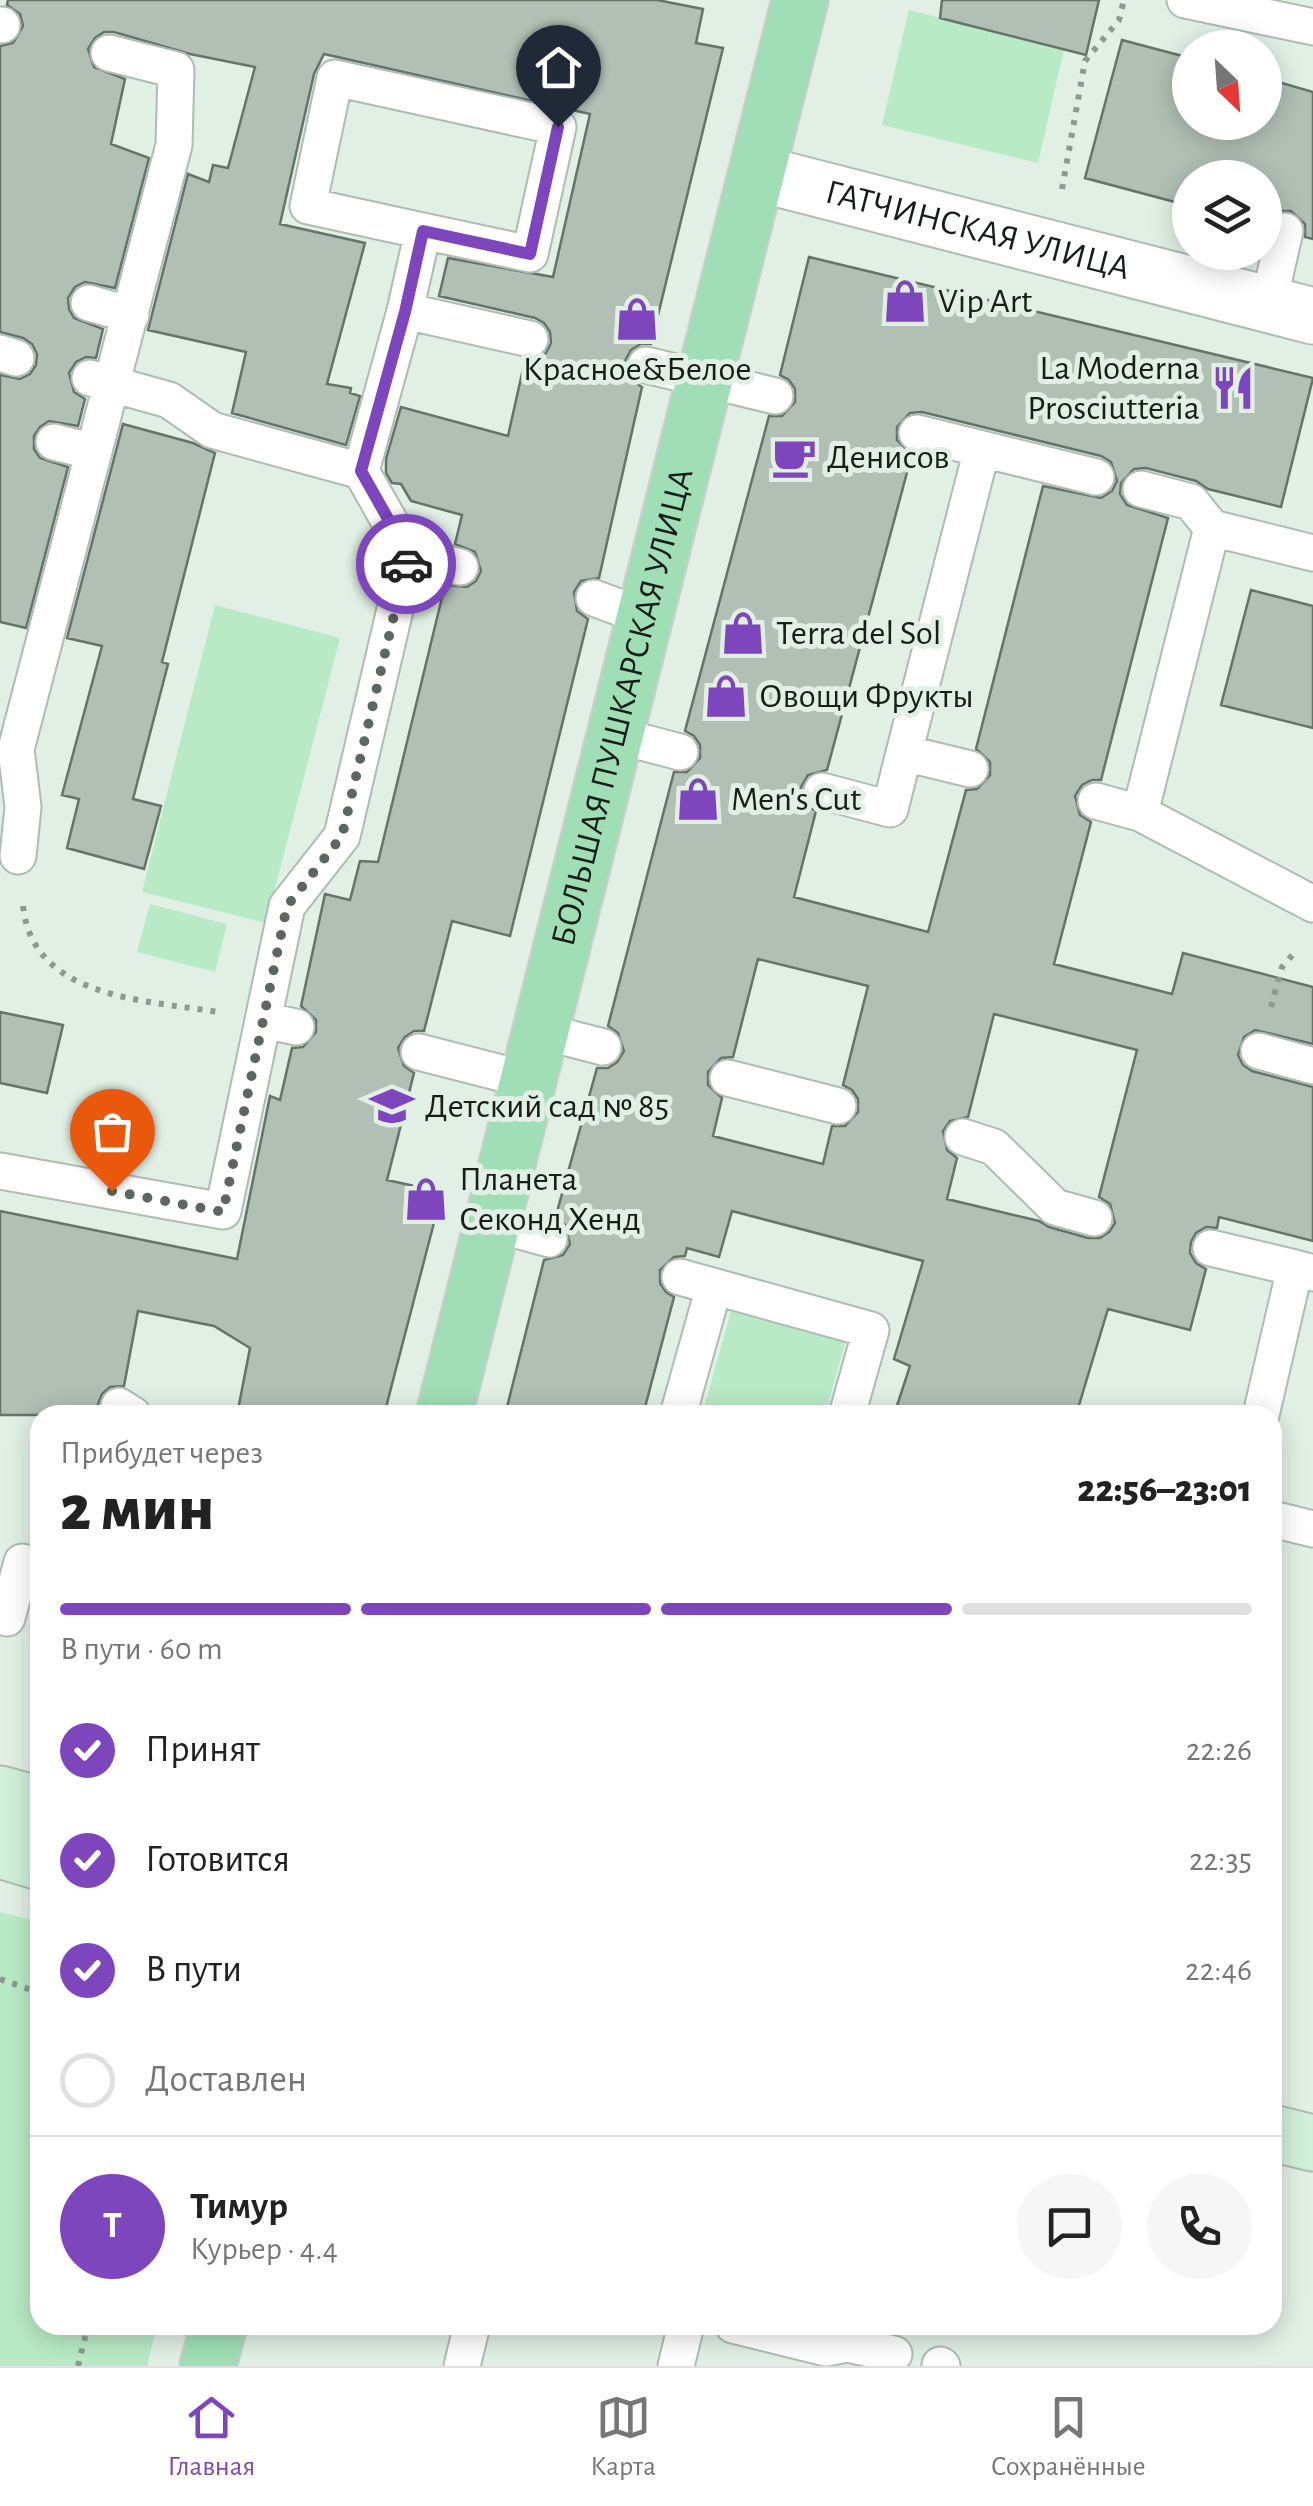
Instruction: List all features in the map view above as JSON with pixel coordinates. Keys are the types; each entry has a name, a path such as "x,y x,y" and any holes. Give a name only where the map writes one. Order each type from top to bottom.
{"main road":[{"name":"БОЛЬШАЯ ПУШКАРСКАЯ УЛИЦА","path":"446,1405 800,0"},
{"path":"208,2366 216,2335"}],"street":[{"name":"ГАТЧИНСКАЯ УЛИЦА","path":"757,173 1290,310"},
{"path":"0,1794 30,1802"},
{"path":"0,1850 30,1859"},
{"path":"1282,2135 1313,2143"}],"lane":[{"path":"1185,0 1313,27"},
{"path":"18,856 23,807 16,749 94,452 101,381 131,314 174,144 176,70 109,53"},
{"path":"335,78 477,99 558,127 530,254 423,231 308,206 335,78"},
{"path":"0,1171 223,1212 280,1023 287,906 342,836 408,554 361,471 423,231"},
{"path":"1285,231 1290,310"},
{"path":"89,303 131,314"},
{"path":"405,312 530,340"},
{"path":"646,365 774,396"},
{"path":"101,381 168,400 212,430 361,471"},
{"path":"918,432 1096,478"},
{"path":"54,442 94,452"},
{"path":"822,791 890,808 982,449"},
{"path":"1141,489 1191,502 1212,528 1313,553"},
{"path":"1140,812 1212,528"},
{"path":"408,554 460,566"},
{"path":"594,598 645,617"},
{"path":"616,735 680,752"},
{"path":"904,753 970,769"},
{"path":"1096,801 1140,812 1313,904"},
{"path":"419,1052 535,1056 603,1047"},
{"path":"1260,1051 1313,1066"},
{"path":"728,1078 838,1106"},
{"path":"962,1137 994,1147 1055,1207 1094,1218"},
{"path":"492,1223 549,1239"},
{"path":"1212,1248 1304,1270 1264,1405"},
{"path":"680,1277 871,1330 850,1405"},
{"path":"681,1405 714,1287"},
{"path":"1282,1521 1313,1529"},
{"path":"7,1618 22,1562 30,1564"},
{"path":"462,2366 470,2335"},
{"path":"676,2366 684,2335"},
{"path":"760,2335 823,2357 847,2344 894,2354"}],"path":[{"path":"1059,205 1085,61 1119,20 1124,0"},
{"path":"18,856 26,925 36,948 73,981 124,996 280,1023"},
{"path":"1260,1051 1282,968 1302,943"},
{"path":"0,1979 30,1990"},
{"path":"78,2366 86,2335"}],"green space":[{"path":"909,10 1064,49 1038,163 882,125"},
{"path":"215,605 340,638 266,923 142,892"},
{"path":"150,904 227,924 215,972 137,952"},
{"path":"731,1311 845,1343 828,1405 705,1405"},
{"path":"0,1912 30,1920 30,2335 155,2335 147,2366 0,2366"}],"building":[{"path":"8,0 657,0 703,9 696,43 723,48 651,344 631,350 625,361 631,380 642,387 599,578 581,581 574,592 577,611 588,619 510,936 452,921 424,1031 414,1031 398,1048 404,1066 414,1073 387,1180 442,1192 387,1405 239,1405 250,1348 214,1326 138,1311 124,1386 110,1387 98,1405 30,1405 30,1415 0,1415 0,1211 237,1259 270,1096 280,1100 292,1048 303,1047 316,1032 316,1020 301,1006 325,894 350,900 360,861 378,862 445,585 467,587 481,571 475,552 455,544 462,515 411,501 401,484 392,483 386,473 386,459 401,407 508,436 525,360 546,353 551,343 550,332 535,318 439,296 448,258 553,277 590,114 324,54 314,74 280,224 365,243 327,384 351,388 350,393 360,396 346,445 232,413 246,352 148,330 188,174 209,182 213,165 228,168 255,67 190,54 114,32 104,32 95,38 88,49 94,67 125,79 111,144 149,158 115,288 85,282 75,287 68,298 74,318 103,329 96,358 76,362 69,373 74,392 85,399 78,426 49,421 34,436 34,449 40,458 68,467 26,628 0,622 0,375 20,379 30,374 37,354 23,338 0,332 0,46 13,43 23,26 20,14 7,5"},
{"path":"942,0 1099,0 1086,55 940,18"},
{"path":"1122,40 1172,53 1172,140 1282,140 1282,83 1313,92 1313,239 1305,237 1305,224 1291,211 1282,211 1282,160 1172,160 1172,201 1085,178"},
{"path":"809,257 1313,378 1281,507 1146,468 1134,469 1121,483 1120,494 1127,505 1168,518 1101,780 1082,785 1075,796 1080,815 1091,822 1054,964 1172,994 1183,953 1313,987 1313,1044 1255,1030 1244,1037 1238,1055 1252,1071 1313,1087 1313,1241 1219,1217 1217,1228 1206,1227 1196,1233 1190,1253 1206,1269 1190,1330 1108,1309 1079,1405 897,1405 910,1366 894,1359 923,1261 732,1211 719,1257 687,1248 685,1256 674,1257 660,1270 660,1283 674,1297 646,1405 508,1405 544,1260 563,1255 570,1244 565,1225 555,1219 597,1068 608,1068 624,1051 618,1033 608,1026 674,772 687,772 700,758 700,745 685,731 769,416 782,416 795,402 795,389 780,375","holes":["922,412 1101,456 1111,462 1117,481 1112,491 1101,498 1043,486 976,749 990,762 990,775 977,789 966,790 928,932 794,897 816,811 806,805 801,787 808,775 827,770 912,454 897,440 897,427 910,413","758,959 868,986 843,1085 858,1099 858,1112 845,1126 832,1126 823,1164 713,1136 722,1098 708,1085 708,1072 721,1058 733,1057","994,1014 1137,1050 1099,1197 1110,1204 1115,1223 1100,1238 947,1199 957,1158 947,1150 943,1131 950,1121 968,1117"]},
{"path":"123,424 215,453 162,662 168,664 133,799 161,806 144,869 67,848 79,799 62,795 102,646 67,638"},
{"path":"1251,590 1313,606 1313,728 1221,705"},
{"path":"0,1012 63,1025 47,1093 0,1083"}],"way so far":[{"path":"112,1191 223,1212 287,906 342,836 406,564"}],"place":[{"name":"Vip Art","path":"905,301"},
{"name":"Красное&Белое","path":"637,319"},
{"name":"La Moderna Prosciutteria","path":"1233,388"},
{"name":"Денисов","path":"794,457"},
{"name":"Terra del Sol","path":"743,633"},
{"name":"Овощи Фрукты","path":"726,696"},
{"name":"Men's Cut","path":"698,799"},
{"name":"Детский сад № 85","path":"392,1106"},
{"name":"Планета Секонд Хенд","path":"426,1199"}],"route":[{"path":"406,564 408,554 361,471 423,231 530,254 558,127"}]}
